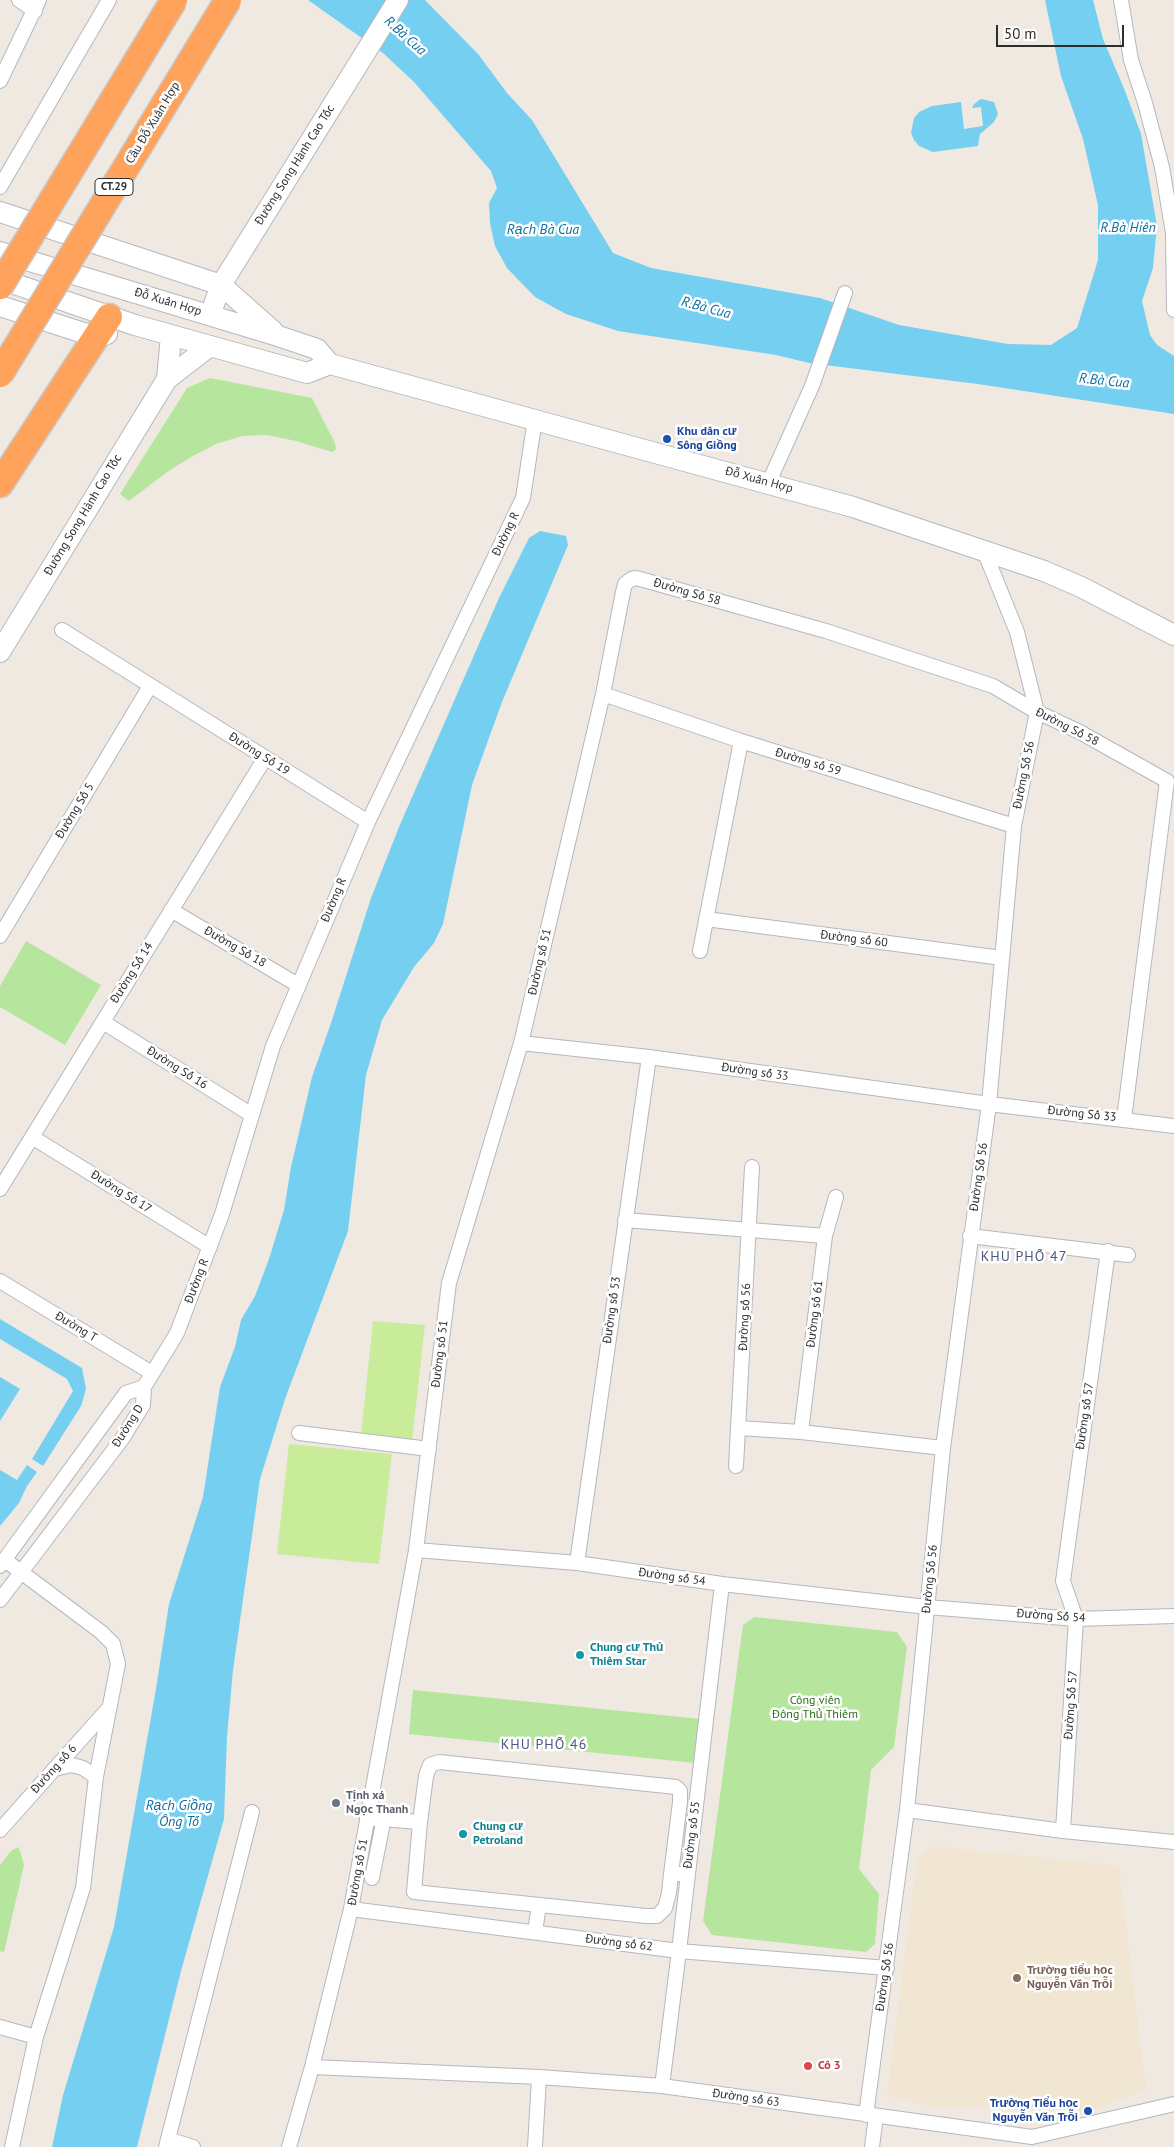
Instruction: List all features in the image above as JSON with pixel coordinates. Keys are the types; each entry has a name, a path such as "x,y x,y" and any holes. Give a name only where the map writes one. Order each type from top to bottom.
{"highway":[{"path":"0,286 174,0"},
{"name":"Cầu Đỗ Xuân Hợp","path":"0,374 228,0"},
{"path":"0,484 103,327"}],"main road":[{"name":"Đường Song Hành Cao Tốc","path":"210,315 221,285 398,0"},
{"path":"0,212 221,285 278,336"},
{"name":"Đỗ Xuân Hợp","path":"0,252 317,349 330,364 853,506 985,553 1044,571 1172,630"},
{"path":"0,279 103,327"},
{"path":"0,306 103,327 135,325 307,373 330,364"},
{"name":"Đường Song Hành Cao Tốc","path":"167,379 171,336"},
{"name":"Đường Song Hành Cao Tốc","path":"0,652 167,379 210,346"}],"street":[{"path":"0,81 37,5 18,0"},
{"path":"0,187 109,0"},
{"path":"1121,0 1131,60 1162,167 1173,233 1174,310"},
{"path":"769,482 812,386 844,293"},
{"name":"Đường R","path":"144,1387 177,1333 210,1247 222,1214 273,1046 298,985 368,822 523,498 535,420"},
{"name":"Đường Số 56","path":"872,2147 871,2116 907,1810 943,1448 989,1104 1014,826 1037,712 1017,632 985,553"},
{"name":"Đường số 51","path":"289,2147 312,2067 351,1909 416,1550 449,1283 521,1044 603,694 625,584 634,578 640,579"},
{"name":"Đường Số 58","path":"640,579 826,631 993,686 1037,712 1078,731 1167,781 1124,1119"},
{"name":"Đường Số 19","path":"62,630 368,822"},
{"name":"Đường Số 5","path":"0,936 150,686"},
{"name":"Đường số 59","path":"603,694 741,741 1014,826"},
{"path":"700,951 741,741"},
{"name":"Đường Số 14","path":"0,1189 265,758"},
{"name":"Đường Số 18","path":"171,910 298,985"},
{"name":"Đường số 60","path":"706,919 1002,958"},
{"name":"Đường Số 16","path":"103,1022 252,1115"},
{"name":"Đường số 33","path":"521,1044 649,1058 989,1104"},
{"name":"Đường số 53","path":"576,1563 649,1058"},
{"name":"Đường Số 33","path":"989,1104 1174,1126"},
{"name":"Đường Số 17","path":"32,1137 210,1247"},
{"name":"Đường số 56","path":"736,1466 752,1167"},
{"name":"Đường số 61","path":"801,1432 825,1236 836,1197"},
{"path":"625,1220 825,1236"},
{"path":"970,1236 1108,1251 1128,1255"},
{"name":"Đường số 57","path":"1062,1581 1108,1251"},
{"name":"Đường T","path":"0,1281 152,1373"},
{"name":"Đường D","path":"0,1600 122,1439 144,1405 144,1387 126,1393 2,1563"},
{"path":"739,1428 801,1432 943,1448"},
{"path":"298,1433 428,1449"},
{"name":"Đường số 54","path":"416,1550 576,1563 722,1584 927,1607"},
{"path":"2,1563 21,1572 101,1632 113,1644 118,1664 96,1776 83,1888 36,2037 12,2147"},
{"name":"Đường Số 57","path":"1062,1581 1076,1619 1063,1831"},
{"name":"Đường số 55","path":"662,2086 722,1584"},
{"name":"Đường Số 54","path":"927,1607 1076,1619 1174,1616"},
{"name":"Đường số 6","path":"0,1830 109,1708"},
{"path":"439,1762 676,1787 680,1791 669,1893 665,1908 657,1916 414,1892 420,1822 426,1776 430,1765 439,1762"},
{"path":"54,1769 72,1765 84,1768 96,1776"},
{"path":"907,1810 1063,1831 1174,1842"},
{"path":"193,2147 167,2143 252,1812"},
{"path":"367,1818 420,1822"},
{"path":"372,1878 384,1818"},
{"path":"671,1874 688,1874"},
{"path":"535,1932 539,1905"},
{"name":"Đường số 62","path":"351,1909 679,1951 887,1968"},
{"path":"0,2027 36,2037"},
{"name":"Đường số 63","path":"312,2067 539,2077 662,2086 1032,2137 1174,2104"},
{"path":"535,2147 539,2077"}],"shaded area":[{"name":"Trường tiểu học Nguyễn Văn Trỗi","path":"931,1846 1119,1866 1146,2090 1082,2113 1005,2107 936,2108 887,2095 917,1860"}],"green space":[{"path":"210,378 312,398 335,443 336,449 332,452 296,441 267,435 242,436 216,444 191,457 167,472 129,501 120,494 187,388"},
{"path":"26,941 101,985 65,1045 0,1007 0,986"},
{"path":"373,1321 425,1325 412,1441 361,1435"},
{"path":"289,1444 392,1454 379,1564 277,1554"},
{"name":"Công viên Đông Thủ Thiêm","path":"754,1617 897,1632 907,1647 894,1747 871,1770 859,1869 879,1894 875,1944 866,1952 712,1935 703,1921 743,1625"},
{"path":"413,1690 701,1719 696,1763 409,1734"},
{"path":"19,1847 24,1865 4,1952 0,1951 0,1865 12,1850"}],"water":[{"name":"Rạch Bà Cua","path":"308,0 425,0 478,54 507,93 532,120 613,253 651,268 820,298 899,325 1008,344 1051,345 1077,328 1098,260 1098,205 1083,139 1061,76 1045,0 1093,0 1103,39 1141,134 1157,226 1153,268 1142,301 1150,335 1157,345 1174,356 1174,414 978,384 809,363 776,355 618,331 566,314 535,297 507,268 495,246 490,223 489,203 497,188 491,171 414,82 383,53"},
{"path":"981,99 994,102 998,114 994,122 980,134 978,146 933,152 919,146 914,140 911,133 914,118 919,112 932,106 961,102 964,129 983,126 981,107 972,108"},
{"name":"Rạch Giồng Ông Tố","path":"540,531 566,536 568,545 502,702 472,785 443,924 434,943 414,967 382,1020 366,1075 348,1231 285,1399 260,1479 233,1670 227,1737 224,1819 181,1971 137,2147 52,2147 63,2095 114,1927 169,1604 203,1497 220,1387 235,1347 241,1320 255,1296 284,1210 291,1167 312,1077 371,898 399,827 499,598 529,538"},
{"path":"0,1319 82,1368 86,1389 81,1406 43,1466 32,1459 73,1391 67,1379 0,1339"},
{"path":"0,1377 20,1389 0,1421"},
{"path":"27,1465 37,1472 27,1486 19,1503 0,1526 0,1470 17,1480"}],"place":[{"name":"Khu dân cư Sông Giồng","path":"667,439"},
{"name":"Chung cư Thủ Thiêm Star","path":"580,1655"},
{"name":"Tịnh xá Ngọc Thanh","path":"336,1803"},
{"name":"Chung cư Petroland","path":"463,1834"},
{"name":"Trường tiểu học Nguyễn Văn Trỗi","path":"1017,1978"},
{"name":"Cô 3","path":"808,2066"},
{"name":"Trường Tiểu học Nguyễn Văn Trỗi","path":"1088,2111"}],"district":[{"name":"KHU PHỐ 47","path":"1024,1257"},
{"name":"KHU PHỐ 46","path":"544,1745"}],"water label":[{"name":"R.Bà Cua","path":"405,36"},
{"name":"R.Bà Hiên","path":"1128,228"},
{"name":"R.Bà Cua","path":"706,308"},
{"name":"R.Bà Cua","path":"1104,381"}]}
